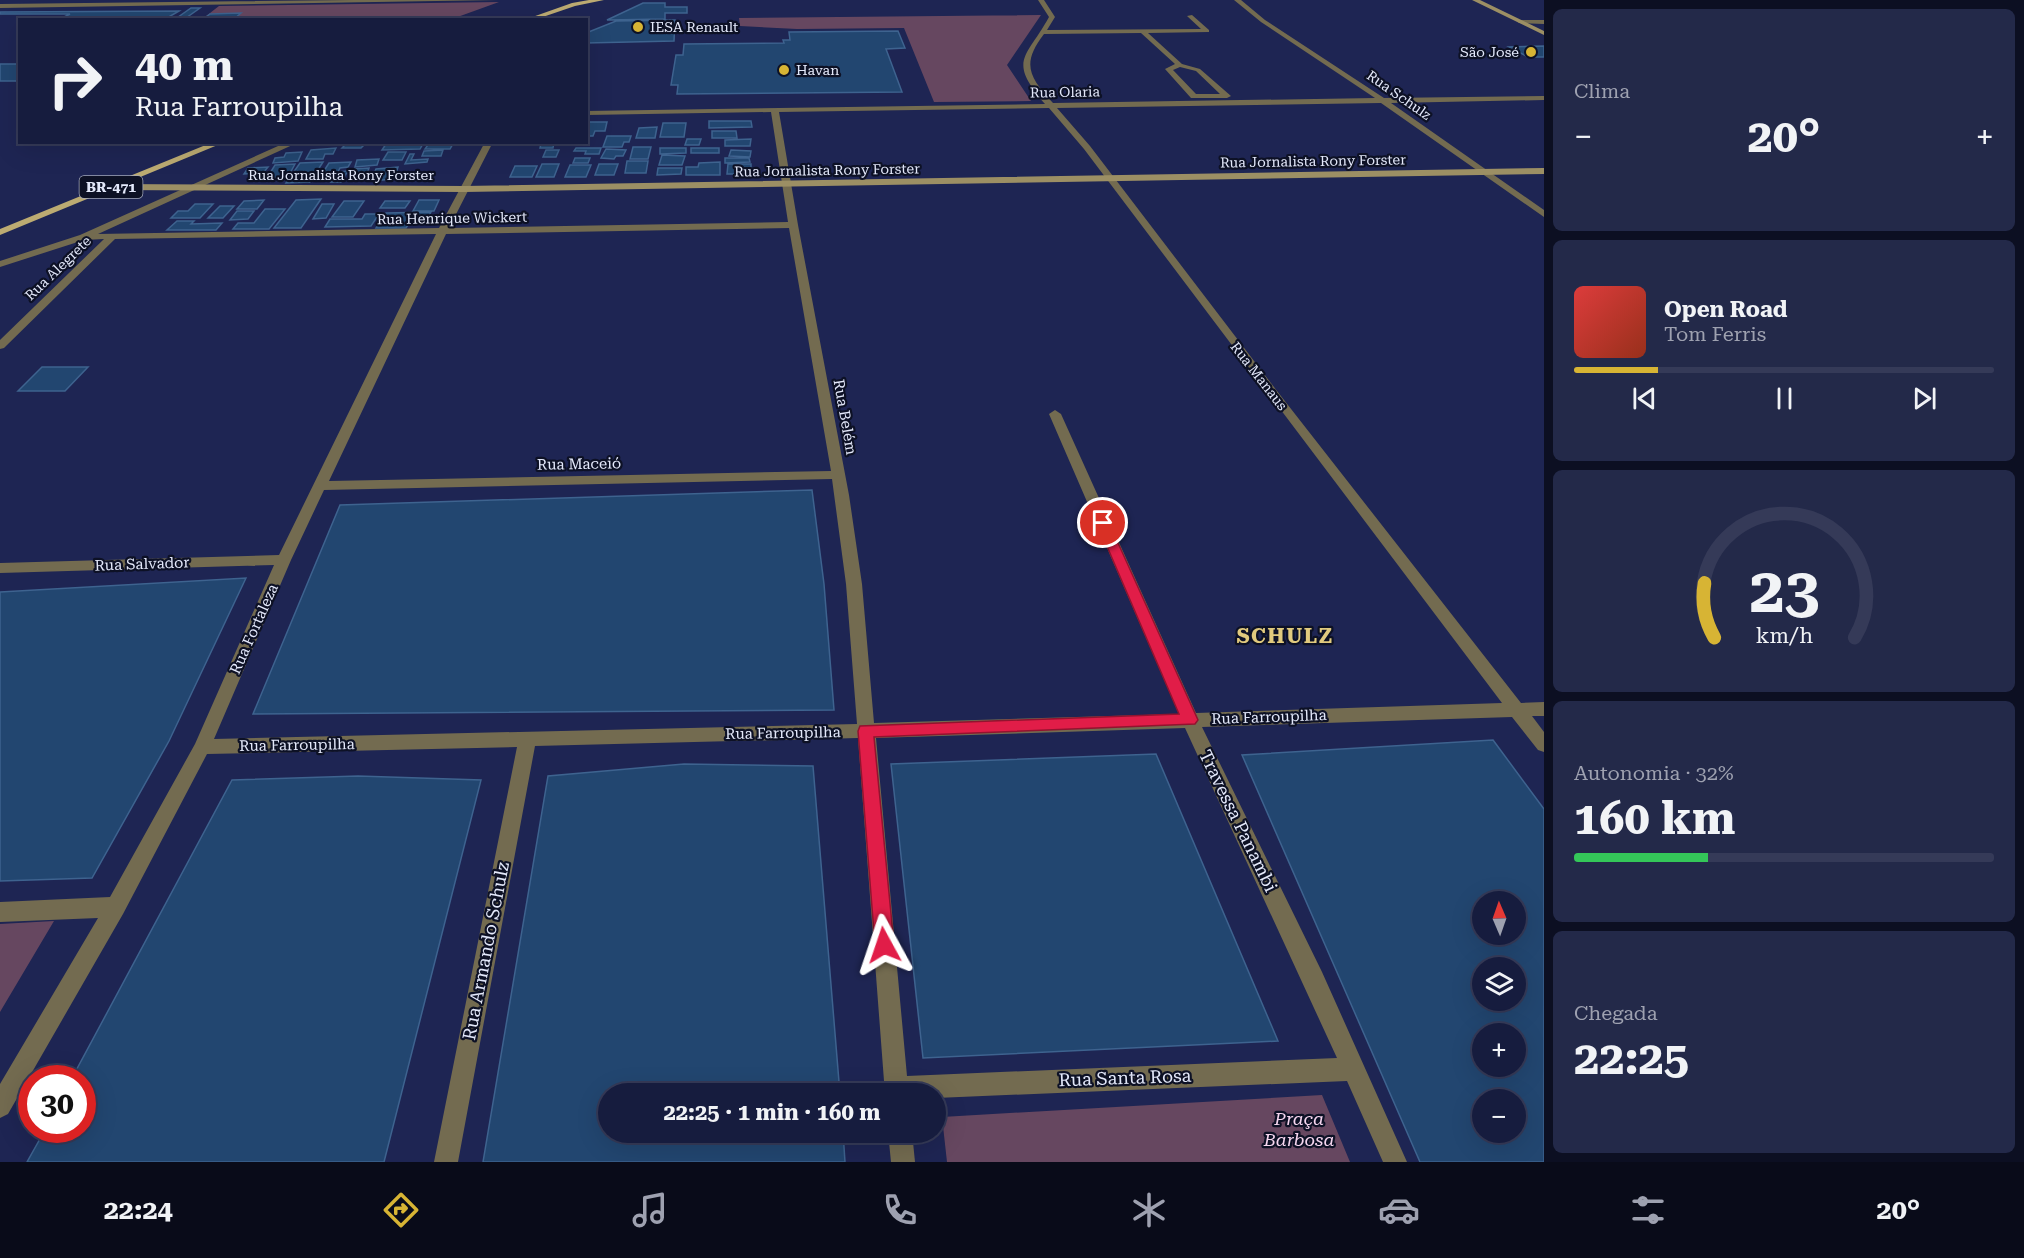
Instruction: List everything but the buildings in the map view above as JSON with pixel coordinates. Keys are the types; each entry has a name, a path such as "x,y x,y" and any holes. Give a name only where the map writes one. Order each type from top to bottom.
{"main road":[{"path":"529,18 560,0"},
{"path":"531,18 574,0"},
{"path":"532,18 574,4 601,0"},
{"name":"BR-471","path":"0,232 216,144"}],"street":[{"path":"0,6 495,0"},
{"name":"Rua Manaus","path":"1041,0 1052,16 1032,45 1026,69 1050,106 1110,178 1200,300 1544,745"},
{"name":"Rua Schulz","path":"1237,0 1263,21 1382,100 1544,214"},
{"path":"1474,0 1544,33"},
{"path":"1043,32 1207,31 1190,16"},
{"path":"1520,22 1544,22"},
{"path":"1143,32 1180,65 1198,70 1227,96 1194,96 1168,69 1180,65"},
{"name":"Rua Olaria","path":"588,113 1544,98"},
{"name":"Rua Belém","path":"776,111 793,225 838,475 858,618 896,1083"},
{"path":"0,264 82,237 291,144"},
{"name":"Rua Fortaleza","path":"0,1106 116,907 202,747 284,560 442,232 488,144"},
{"name":"Rua Jornalista Rony Forster","path":"110,187 464,189 1544,171"},
{"name":"Rua Henrique Wickert","path":"82,237 793,225"},
{"name":"Rua Alegrete","path":"0,346 112,237"},
{"name":"Travessa Panambi","path":"1055,414 1190,720 1354,1069 1395,1162"},
{"name":"Rua Maceió","path":"320,486 838,475"},
{"name":"Rua Salvador","path":"0,568 284,560"},
{"name":"Rua Farroupilha","path":"202,747 866,731 1544,709"},
{"name":"Rua Armando Schulz","path":"446,1162 527,740"},
{"path":"0,912 116,907"},
{"name":"Rua Santa Rosa","path":"946,1089 1354,1069"},
{"path":"901,1143 903,1162"}],"green space":[{"path":"499,2 455,18 204,18 219,6"},
{"path":"1041,15 1007,65 1031,101 934,102 904,28 797,29 740,26 739,18"},
{"path":"54,921 0,1012 0,924"},
{"name":"Praça Barbosa","path":"1322,1095 1350,1162 947,1162 946,1117"}],"place":[{"name":"IESA Renault","path":"638,27"},
{"name":"São José","path":"1531,52"},
{"name":"Havan","path":"784,70"}],"district":[{"name":"SCHULZ","path":"1285,636"}],"route":[{"path":"884,945 866,731 1190,720 1103,523"}]}
